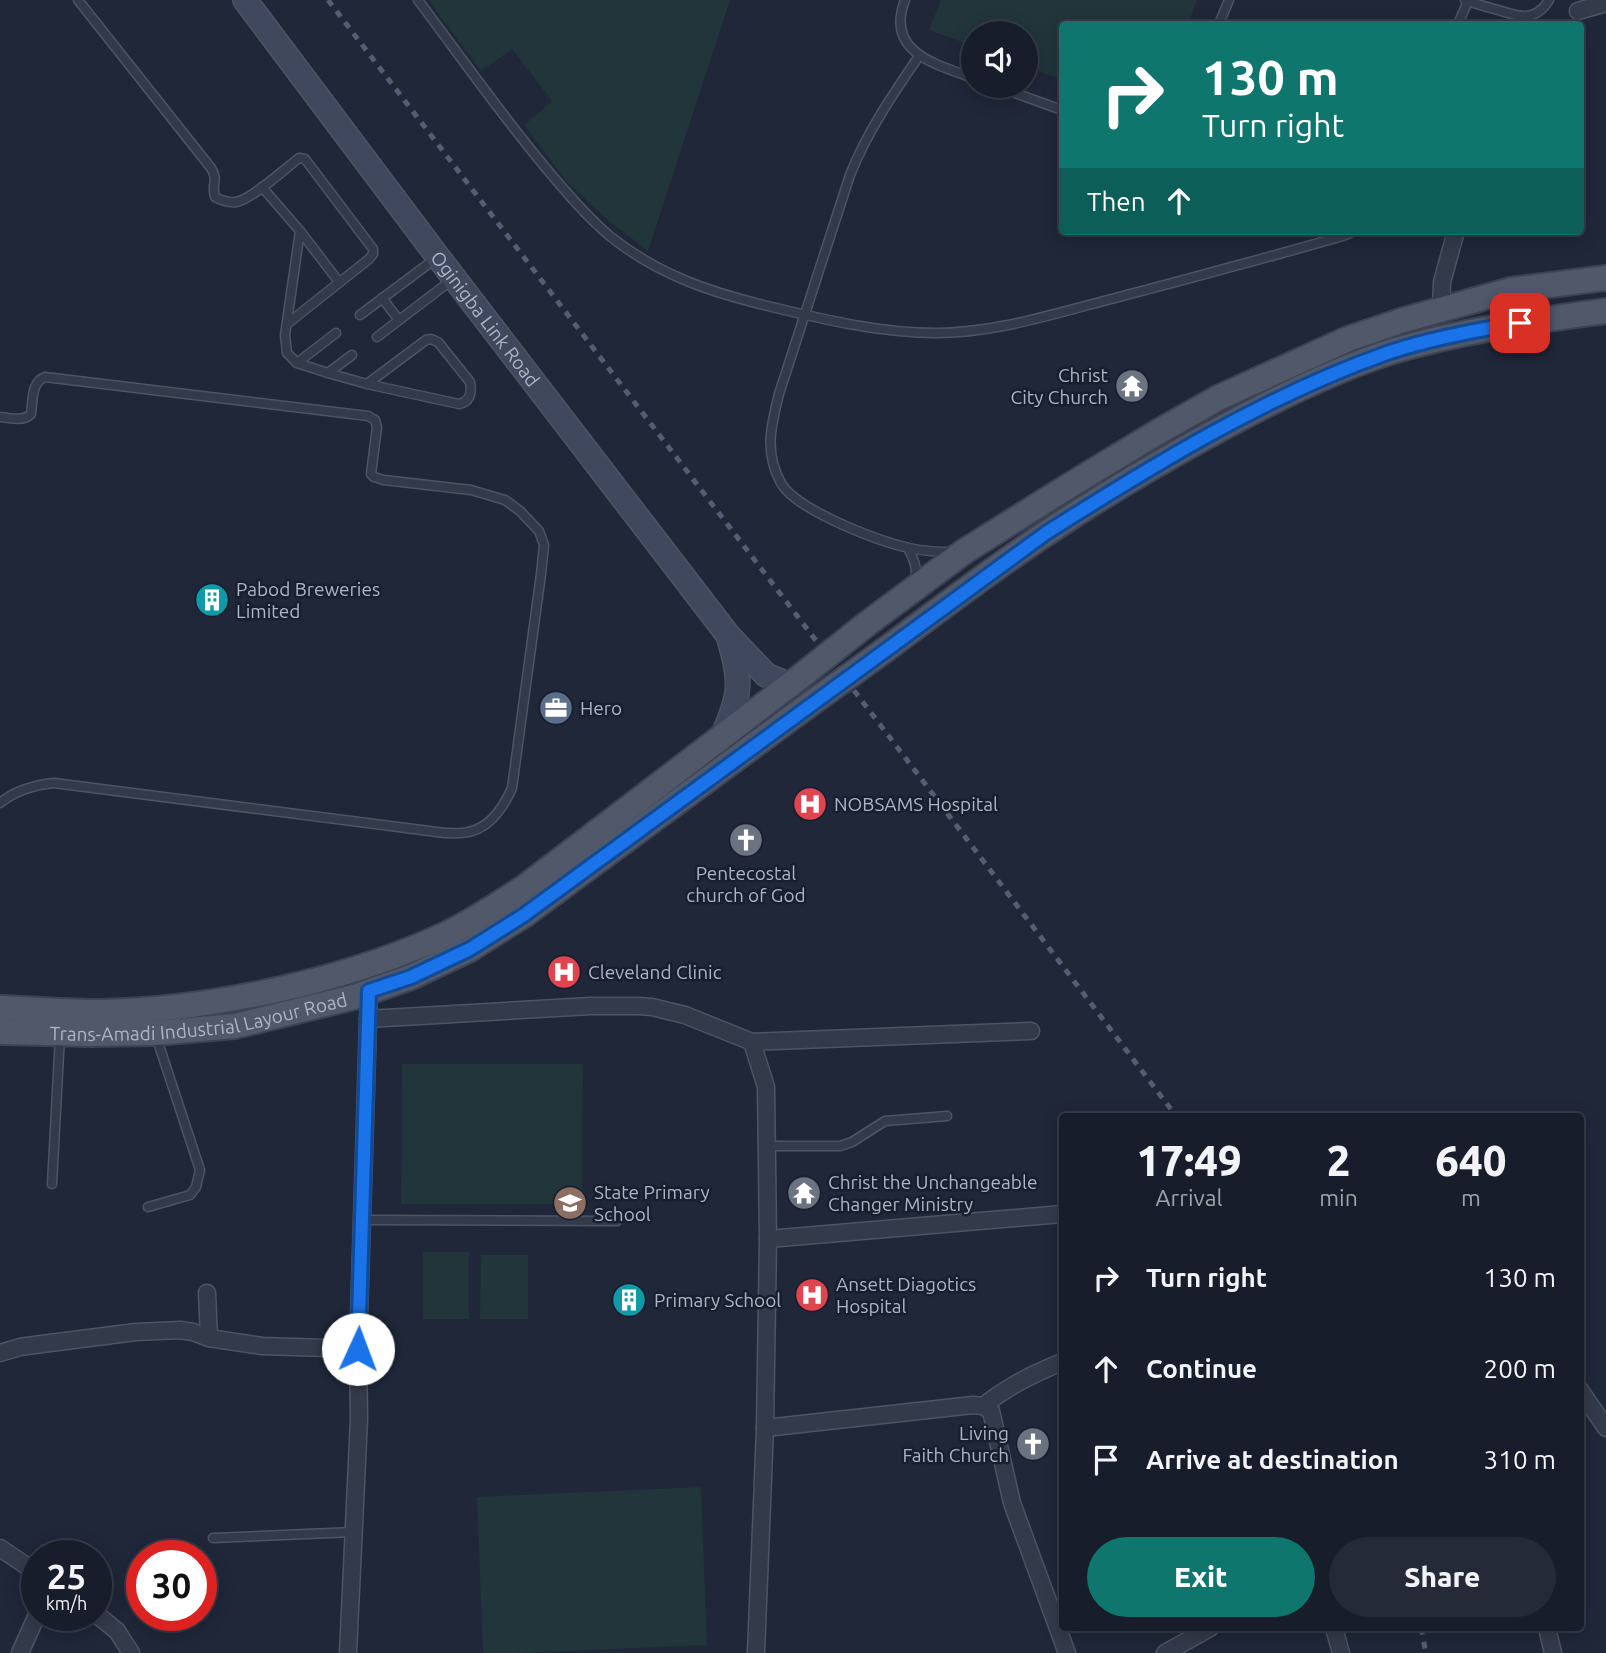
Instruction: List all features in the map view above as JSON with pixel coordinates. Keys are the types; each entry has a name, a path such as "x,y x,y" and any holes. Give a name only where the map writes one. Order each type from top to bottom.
{"main road":[{"name":"Trans-Amadi Industrial Layour Road","path":"0,1008 101,1012 219,1001 335,975 394,956 439,937 526,887 965,551 1157,432 1218,398 1348,339 1511,290 1606,278"},
{"name":"Trans-Amadi Industrial Layour Road","path":"0,1031 155,1033 235,1026 354,997 411,977 470,949 524,915 1046,533 1130,481 1268,403 1391,352 1443,337 1606,311"}],"street":[{"name":"Oginigba Link Road","path":"246,0 454,279 728,635 766,675 793,683"},
{"path":"1577,12 1606,3"},
{"path":"1441,309 1442,282 1455,235"},
{"path":"722,737 738,690 736,662 728,635"},
{"path":"348,1653 359,1419 358,1349 369,991"},
{"path":"368,1019 590,1006 639,1006 685,1015 752,1042 1031,1031"},
{"path":"752,1042 766,1087 768,1239 757,1653"},
{"path":"768,1239 1059,1213"},
{"path":"207,1293 209,1338"},
{"path":"0,1353 42,1343 136,1332 180,1330 209,1338 262,1346 358,1349"},
{"path":"983,1406 1023,1378 1059,1363"},
{"path":"1584,1396 1606,1429"},
{"path":"765,1428 973,1405 991,1410 1012,1503 1067,1653"},
{"path":"0,1548 21,1562"},
{"path":"112,1627 131,1653"},
{"path":"20,1653 30,1631"},
{"path":"1165,1653 1205,1631"},
{"path":"1335,1631 1341,1653"},
{"path":"1548,1631 1553,1653"}],"lane":[{"path":"78,0 216,175 213,191 215,197 221,201 236,202 246,198 299,158 305,159 373,249 369,258 286,324"},
{"path":"418,0 526,143 563,188 610,236 664,272 740,300 861,326 910,332 976,330 1022,322 1171,284 1345,235"},
{"path":"905,0 900,26 905,43 919,56 961,74"},
{"path":"1220,21 1229,0"},
{"path":"1459,21 1466,0 1518,17 1540,12 1549,0"},
{"path":"919,56 859,152 804,315 770,428 771,449 775,469 783,486 801,504 857,530 908,548 944,552 965,551"},
{"path":"1028,98 1059,109"},
{"path":"262,187 339,282"},
{"path":"300,231 285,345 287,353 297,363 367,384 459,404 465,403 471,390 470,382 438,342 431,339 367,384"},
{"path":"360,315 438,257"},
{"path":"377,337 454,279"},
{"path":"382,298 399,320"},
{"path":"297,363 336,333"},
{"path":"328,373 352,355"},
{"path":"0,417 28,417 31,414 36,383 45,377 368,416 375,420 377,427 371,474 374,477 471,489 505,500 539,531 544,545 512,788 505,803 483,827 470,832 445,833 54,783 26,788 0,803"},
{"path":"908,548 917,572 914,588"},
{"path":"52,1184 60,1033"},
{"path":"148,1207 190,1195 196,1187 200,1170 155,1033"},
{"path":"767,1146 840,1146 852,1142 885,1121 947,1116"},
{"path":"362,1220 617,1221"},
{"path":"213,1538 354,1532"}],"green space":[{"path":"428,0 730,0 648,251 605,218 565,180 524,125 552,101 512,49 481,71"},
{"path":"941,0 1197,0 1189,21 1059,21 1059,79 1038,71 1038,21 961,21 961,42 929,30"},
{"path":"402,1064 583,1064 582,1204 401,1204"},
{"path":"423,1252 469,1252 469,1319 423,1319"},
{"path":"481,1255 528,1255 528,1319 480,1319"},
{"path":"701,1487 707,1645 483,1653 477,1497"}],"railway":[{"path":"328,0 1174,1113"},
{"path":"1422,1631 1426,1653"}],"place":[{"name":"Christ City Church","path":"1132,386"},
{"name":"Pabod Breweries Limited","path":"212,600"},
{"name":"Hero","path":"556,708"},
{"name":"NOBSAMS Hospital","path":"810,804"},
{"name":"Pentecostal church of God","path":"746,840"},
{"name":"Cleveland Clinic","path":"564,972"},
{"name":"Christ the Unchangeable Changer Ministry","path":"804,1193"},
{"name":"State Primary School","path":"570,1203"},
{"name":"Ansett Diagotics Hospital","path":"812,1295"},
{"name":"Primary School","path":"629,1300"},
{"name":"Living Faith Church","path":"1033,1444"}],"route":[{"path":"358,1349 369,991 411,977 470,949 524,915 1046,533 1195,443 1268,403 1391,352 1456,334 1520,323"}]}
